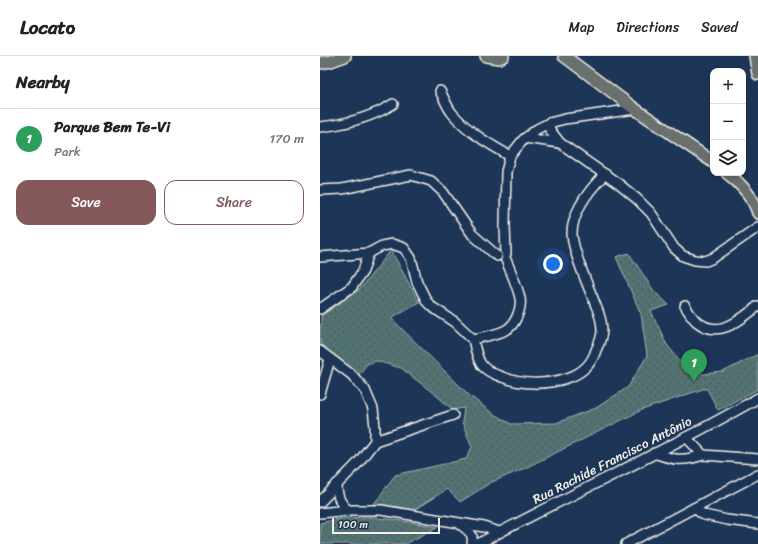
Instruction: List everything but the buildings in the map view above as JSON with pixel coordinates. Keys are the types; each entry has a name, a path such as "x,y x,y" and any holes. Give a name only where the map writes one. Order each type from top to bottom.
{"main road":[{"path":"320,63 345,56"},
{"path":"486,56 499,58 503,56"},
{"path":"564,56 635,109 710,160"},
{"path":"755,56 758,74"},
{"path":"731,176 748,192 756,206 758,213"}],"street":[{"path":"440,91 451,112 460,122 482,139 510,156"},
{"path":"320,127 358,120 382,111 393,104"},
{"path":"473,339 490,336 505,330 512,326 516,319 520,299 506,257 506,172 510,156 525,138 549,123 635,109"},
{"path":"549,123 550,130 560,143 605,174 637,199 651,213 674,248 683,256 700,260 713,258 758,227"},
{"path":"525,138 560,143"},
{"path":"320,257 369,253 382,246 392,244 404,248 412,258 417,282 423,296 432,307 455,322 473,339 478,362 481,365 497,376 515,381 536,383 556,382 574,377 593,360 602,330 599,315 576,252 572,235 574,218 594,185 605,174"},
{"path":"320,190 342,189 411,175 431,181 443,192 472,234 496,256 500,252 506,257"},
{"path":"320,309 352,287 363,271 369,253"},
{"path":"684,306 702,326 713,330 724,329 758,306"},
{"path":"320,351 352,375 365,390 373,410 375,441"},
{"path":"320,394 330,359"},
{"name":"Rua Rachide Francisco Antônio","path":"478,544 723,418 758,398"},
{"path":"320,502 358,463 375,441 453,415"},
{"path":"686,437 703,455"},
{"path":"654,453 674,460 691,459 703,455 758,459"},
{"path":"626,544 758,474"},
{"path":"337,484 340,501 348,510"},
{"path":"694,508 704,515 726,520 758,524"},
{"path":"320,513 348,510 381,510 399,512 458,524 484,527 499,532"},
{"path":"458,524 470,532 472,535 472,544"}],"green space":[{"path":"391,250 419,302 391,318 469,395 492,413 511,424 556,423 596,408 628,387 647,356 641,314 616,257 629,253 654,291 669,305 651,311 667,345 688,370 704,374 723,372 758,354 758,389 718,410 707,389 703,389 642,410 525,468 490,483 460,502 447,489 414,510 374,504 395,475 466,459 472,447 462,422 464,408 453,410 401,368 376,361 367,364 357,377 322,349 320,345 321,316 360,289"},
{"path":"371,517 438,527 405,544 320,544 320,523 342,518"}],"place":[{"name":"Parque Bem Te-Vi","path":"694,382"}]}
